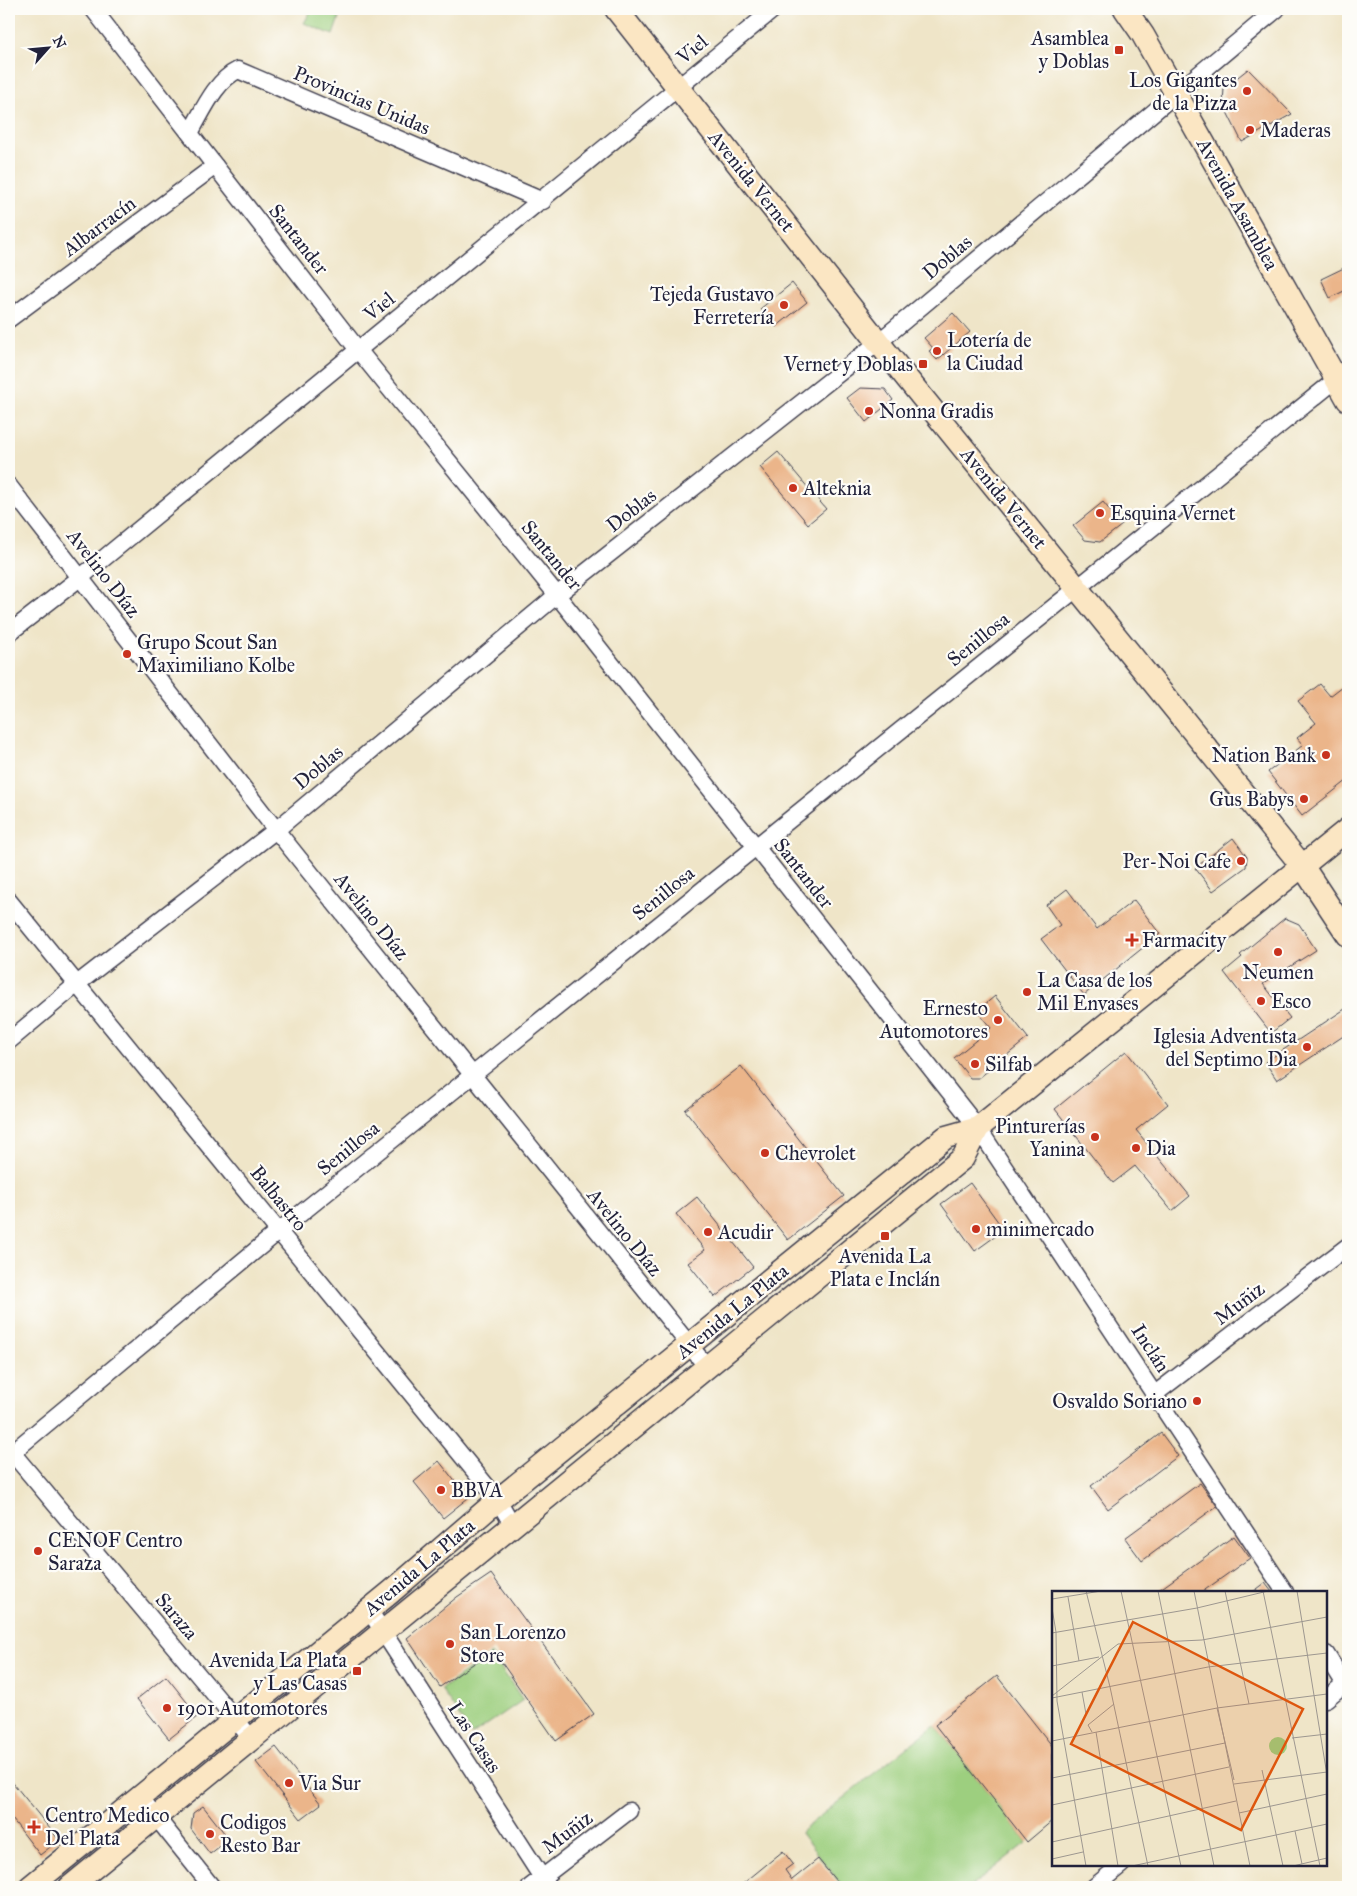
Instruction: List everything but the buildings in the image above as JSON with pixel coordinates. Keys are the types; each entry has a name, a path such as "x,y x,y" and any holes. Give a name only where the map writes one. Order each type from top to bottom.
{"main road":[{"name":"Avenida Vernet","path":"616,9 1076,587 1302,867 1348,935"},
{"name":"Avenida Asamblea","path":"1126,9 1342,374 1348,400"},
{"name":"Avenida La Plata","path":"30,1887 369,1610 498,1500 946,1137 978,1128 1348,829"},
{"name":"Avenida La Plata","path":"70,1887 512,1524 963,1158 978,1128"}],"street":[{"name":"Santander","path":"93,9 359,350 557,595 978,1128"},
{"name":"Viel","path":"9,633 81,577 543,201 774,9"},
{"name":"Doblas","path":"9,1041 77,984 276,830 557,595 880,341 1277,9"},
{"name":"Provincias Unidas","path":"190,133 219,85 227,75 238,70 543,201"},
{"name":"Albarracín","path":"9,320 215,166"},
{"name":"Senillosa","path":"10,1452 279,1231 1342,374"},
{"name":"Avelino Díaz","path":"9,486 276,830 707,1367"},
{"name":"Balbastro","path":"9,901 498,1500 512,1524"},
{"name":"Inclán","path":"978,1128 1284,1591"},
{"name":"Muñiz","path":"1155,1394 1348,1246"},
{"name":"Saraza","path":"10,1452 251,1738"},
{"name":"Las Casas","path":"369,1610 539,1884"},
{"path":"1327,1655 1347,1685 1327,1698"},
{"path":"140,1797 212,1887"},
{"name":"Muñiz","path":"539,1884 630,1811"},
{"path":"1094,1887 1120,1866"}],"green space":[{"path":"312,9 342,9 333,35 304,23"},
{"path":"491,1654 523,1700 472,1735 441,1689"},
{"path":"935,1725 1027,1842 970,1887 843,1887 800,1832"}],"place":[{"name":"Asamblea y Doblas","path":"1119,50"},
{"name":"Los Gigantes de la Pizza","path":"1247,91"},
{"name":"Maderas","path":"1250,130"},
{"name":"Tejeda Gustavo Ferretería","path":"784,305"},
{"name":"Lotería de la Ciudad","path":"937,351"},
{"name":"Vernet y Doblas","path":"923,364"},
{"name":"Nonna Gradis","path":"869,411"},
{"name":"Alteknia","path":"793,488"},
{"name":"Esquina Vernet","path":"1100,513"},
{"name":"Grupo Scout San Maximiliano Kolbe","path":"127,654"},
{"name":"Nation Bank","path":"1326,755"},
{"name":"Gus Babys","path":"1304,799"},
{"name":"Per-Noi Cafe","path":"1241,861"},
{"name":"Farmacity","path":"1132,940"},
{"name":"Neumen","path":"1278,952"},
{"name":"La Casa de los Mil Envases","path":"1027,992"},
{"name":"Esco","path":"1261,1001"},
{"name":"Ernesto Automotores","path":"998,1020"},
{"name":"Iglesia Adventista del Septimo Dia","path":"1307,1047"},
{"name":"Silfab","path":"975,1064"},
{"name":"Pinturerías Yanina","path":"1095,1137"},
{"name":"Dia","path":"1136,1148"},
{"name":"Chevrolet","path":"765,1153"},
{"name":"minimercado","path":"976,1229"},
{"name":"Acudir","path":"708,1232"},
{"name":"Avenida La Plata e Inclán","path":"885,1236"},
{"name":"Osvaldo Soriano","path":"1197,1401"},
{"name":"BBVA","path":"441,1490"},
{"name":"CENOF Centro Saraza","path":"38,1551"},
{"name":"San Lorenzo Store","path":"450,1644"},
{"name":"Avenida La Plata y Las Casas","path":"357,1671"},
{"name":"1901 Automotores","path":"167,1708"},
{"name":"Via Sur","path":"289,1783"},
{"name":"Centro Medico Del Plata","path":"34,1827"},
{"name":"Codigos Resto Bar","path":"210,1834"}]}
